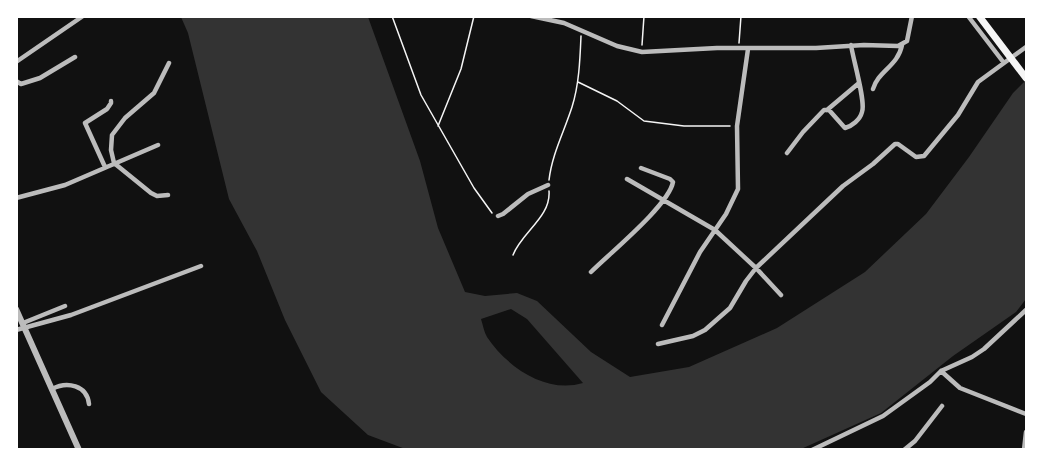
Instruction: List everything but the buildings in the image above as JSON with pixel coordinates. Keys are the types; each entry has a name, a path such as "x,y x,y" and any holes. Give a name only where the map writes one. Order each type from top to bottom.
{"main road":[{"path":"979,16 1026,78"}],"street":[{"path":"16,62 83,16"},
{"path":"531,16 564,23 617,46 642,52 902,45"},
{"path":"873,89 877,80 900,55 902,45 909,39 912,16"},
{"path":"968,16 1004,63"},
{"path":"827,110 843,127 853,124 860,117 863,108 851,45"},
{"path":"658,344 693,336 705,330 730,308 756,268 843,186 895,144 916,157 924,156 958,115 975,85 1026,47"},
{"path":"662,325 700,252 730,208 738,189 737,126 748,49"},
{"path":"16,81 21,84 31,82 75,57"},
{"path":"168,195 157,196 151,193 114,163 111,150 112,135 125,118 154,93 169,63"},
{"path":"787,153 814,121 859,83"},
{"path":"105,167 85,123 107,109 111,101"},
{"path":"16,198 65,186 158,145"},
{"path":"591,272 663,201 672,188 673,180 641,168"},
{"path":"627,179 715,230 781,295"},
{"path":"498,216 528,194 548,185"},
{"path":"24,325 71,315 201,266"},
{"path":"16,330 65,306"},
{"path":"16,309 79,450"},
{"path":"812,450 884,416 930,382 941,371 984,349 1026,310"},
{"path":"941,371 960,387 1026,414"},
{"path":"52,389 61,384 74,386 85,393 89,405"},
{"path":"904,450 908,444 915,441 942,406"},
{"path":"1024,450 1026,432"}],"path":[{"path":"392,16 418,90 483,203 498,216"},
{"path":"438,126 461,69 474,16"},
{"path":"642,52 644,16"},
{"path":"739,48 741,16"},
{"path":"513,255 521,240 546,209 552,160 572,107 582,30"},
{"path":"577,81 604,94 644,121 684,126 737,126"}],"shaded area":[{"path":"181,17 368,17 420,161 438,228 465,292 485,296 517,293 537,301 591,352 630,377 689,367 777,328 865,272 926,214 1013,93 1026,80 1026,299 1016,312 953,356 881,413 801,449 408,450 368,435 321,392 285,320 257,251 229,199 188,33","holes":["511,309 527,319 583,383 555,385 516,368 495,348 486,335 481,319"]}]}
